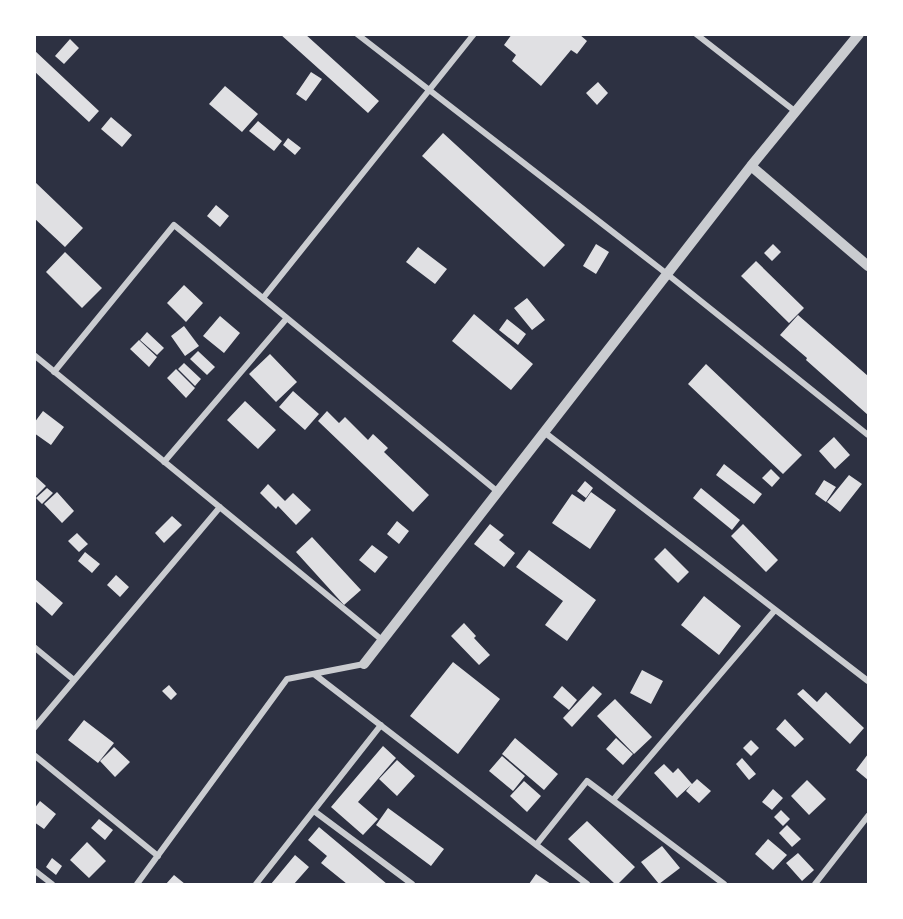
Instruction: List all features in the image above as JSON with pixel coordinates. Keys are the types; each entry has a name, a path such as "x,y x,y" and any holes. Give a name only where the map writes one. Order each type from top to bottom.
{"street":[{"path":"357,34 667,274 868,435"},
{"path":"263,298 474,34"},
{"path":"696,34 796,112"},
{"path":"137,885 287,679 364,664 751,166 860,34"},
{"path":"751,166 868,266"},
{"path":"54,372 174,225 498,492"},
{"path":"164,462 287,318"},
{"path":"34,355 382,640"},
{"path":"544,432 868,681"},
{"path":"34,728 220,507"},
{"path":"613,800 775,609"},
{"path":"34,647 74,680"},
{"path":"314,674 587,885"},
{"path":"256,885 381,725"},
{"path":"34,755 158,856"},
{"path":"536,845 587,781 723,885"},
{"path":"314,811 412,885"},
{"path":"815,885 868,816"},
{"path":"34,870 52,885"}],"building":[{"path":"280,34 305,34 379,101 368,113"},
{"path":"512,34 579,34 587,41 577,54 571,50 541,86 512,61 516,55 504,45"},
{"path":"70,39 79,48 64,64 55,56"},
{"path":"34,50 99,111 89,122 34,71"},
{"path":"311,72 322,79 306,101 296,94"},
{"path":"598,82 608,93 597,105 586,93"},
{"path":"225,86 258,114 242,132 209,104"},
{"path":"111,117 132,135 122,147 101,129"},
{"path":"258,121 282,141 274,151 249,131"},
{"path":"443,133 565,245 544,267 422,156"},
{"path":"288,138 301,148 295,155 283,145"},
{"path":"34,181 83,228 65,247 34,218"},
{"path":"216,205 229,216 220,227 207,216"},
{"path":"596,244 609,252 596,274 583,266"},
{"path":"773,244 781,252 772,261 764,253"},
{"path":"418,247 447,269 435,284 406,262"},
{"path":"65,252 102,288 82,308 46,272"},
{"path":"756,261 804,308 789,323 741,276"},
{"path":"184,285 203,303 186,322 167,303"},
{"path":"527,298 545,320 532,330 514,308"},
{"path":"474,314 533,364 511,390 452,341"},
{"path":"798,315 868,376 868,415 780,335"},
{"path":"220,316 240,333 224,353 203,336"},
{"path":"507,319 526,334 518,345 499,330"},
{"path":"184,326 199,346 185,356 171,336"},
{"path":"147,332 164,348 157,355 140,340"},
{"path":"139,340 157,357 149,367 130,349"},
{"path":"198,351 215,367 207,375 190,359"},
{"path":"270,354 297,382 276,402 249,374"},
{"path":"184,363 201,379 195,386 178,369"},
{"path":"706,364 802,455 783,474 688,384"},
{"path":"176,369 195,388 186,398 167,378"},
{"path":"293,391 319,414 305,430 279,407"},
{"path":"245,401 276,430 258,449 227,420"},
{"path":"43,411 64,427 51,445 34,433 34,423"},
{"path":"327,411 339,423 345,417 368,440 373,434 388,448 384,452 429,495 413,512 318,421"},
{"path":"834,437 850,455 835,469 819,451"},
{"path":"724,464 762,494 754,504 716,475"},
{"path":"771,469 780,478 772,487 762,478"},
{"path":"34,475 46,486 34,498"},
{"path":"849,475 862,484 840,512 827,502"},
{"path":"824,480 836,487 826,502 815,494"},
{"path":"585,481 593,488 586,498 577,491"},
{"path":"268,484 285,501 293,493 311,510 296,525 278,506 276,509 260,493"},
{"path":"47,488 53,493 42,504 36,498"},
{"path":"701,488 740,520 732,530 693,498"},
{"path":"57,492 74,511 62,523 44,504"},
{"path":"591,492 616,510 590,549 552,523 572,494 584,502"},
{"path":"172,516 182,525 164,543 155,533"},
{"path":"397,521 409,531 399,544 387,534"},
{"path":"490,524 504,535 499,540 515,553 504,567 474,544"},
{"path":"743,524 778,560 766,572 731,536"},
{"path":"77,533 88,544 79,552 68,541"},
{"path":"312,537 361,590 344,605 296,552"},
{"path":"372,545 388,557 375,573 359,560"},
{"path":"665,548 689,572 678,583 654,559"},
{"path":"529,550 596,600 567,641 545,625 563,601 516,567"},
{"path":"85,552 100,564 92,573 78,561"},
{"path":"116,575 129,587 120,597 107,585"},
{"path":"34,578 63,603 52,616 34,600"},
{"path":"704,596 741,626 719,655 681,625"},
{"path":"464,623 490,655 479,665 451,636"},
{"path":"453,662 500,699 458,754 410,716"},
{"path":"642,670 663,681 651,704 630,693"},
{"path":"169,685 177,694 171,700 162,691"},
{"path":"562,686 577,700 569,710 553,697"},
{"path":"593,686 602,694 572,727 563,718"},
{"path":"803,689 817,702 826,692 864,728 850,744 797,694"},
{"path":"615,699 652,737 634,754 597,716"},
{"path":"785,719 804,739 795,747 776,729"},
{"path":"84,720 114,743 98,763 68,740"},
{"path":"515,738 558,774 544,790 502,754"},
{"path":"616,738 633,754 623,765 606,749"},
{"path":"751,740 759,748 751,756 743,748"},
{"path":"383,746 396,758 358,802 378,819 363,835 331,807"},
{"path":"114,747 130,762 115,777 100,761"},
{"path":"868,754 868,780 856,770"},
{"path":"502,756 525,776 513,791 489,771"},
{"path":"742,758 756,774 749,780 736,764"},
{"path":"397,760 415,776 397,796 379,779"},
{"path":"664,764 673,773 678,768 692,784 697,779 711,791 699,803 686,791 691,785 677,798 654,773"},
{"path":"807,780 826,799 809,815 791,796"},
{"path":"524,781 541,796 527,812 510,796"},
{"path":"773,789 783,798 772,810 762,802"},
{"path":"40,801 56,814 44,829 34,822 34,809"},
{"path":"388,808 444,849 431,866 376,825"},
{"path":"781,810 790,819 783,826 774,817"},
{"path":"99,819 113,830 105,840 91,828"},
{"path":"587,821 635,867 618,884 615,884 568,839"},
{"path":"787,825 801,839 792,847 779,833"},
{"path":"319,827 387,884 347,884 321,863 327,856 308,840"},
{"path":"768,839 787,855 773,870 755,854"},
{"path":"87,842 106,861 89,878 70,860"},
{"path":"662,846 680,868 659,884 641,862"},
{"path":"798,853 814,870 802,881 786,863"},
{"path":"295,855 309,867 294,884 271,884"},
{"path":"52,858 62,866 56,875 46,867"},
{"path":"536,874 551,884 529,884"},
{"path":"174,875 185,884 166,884"}]}
